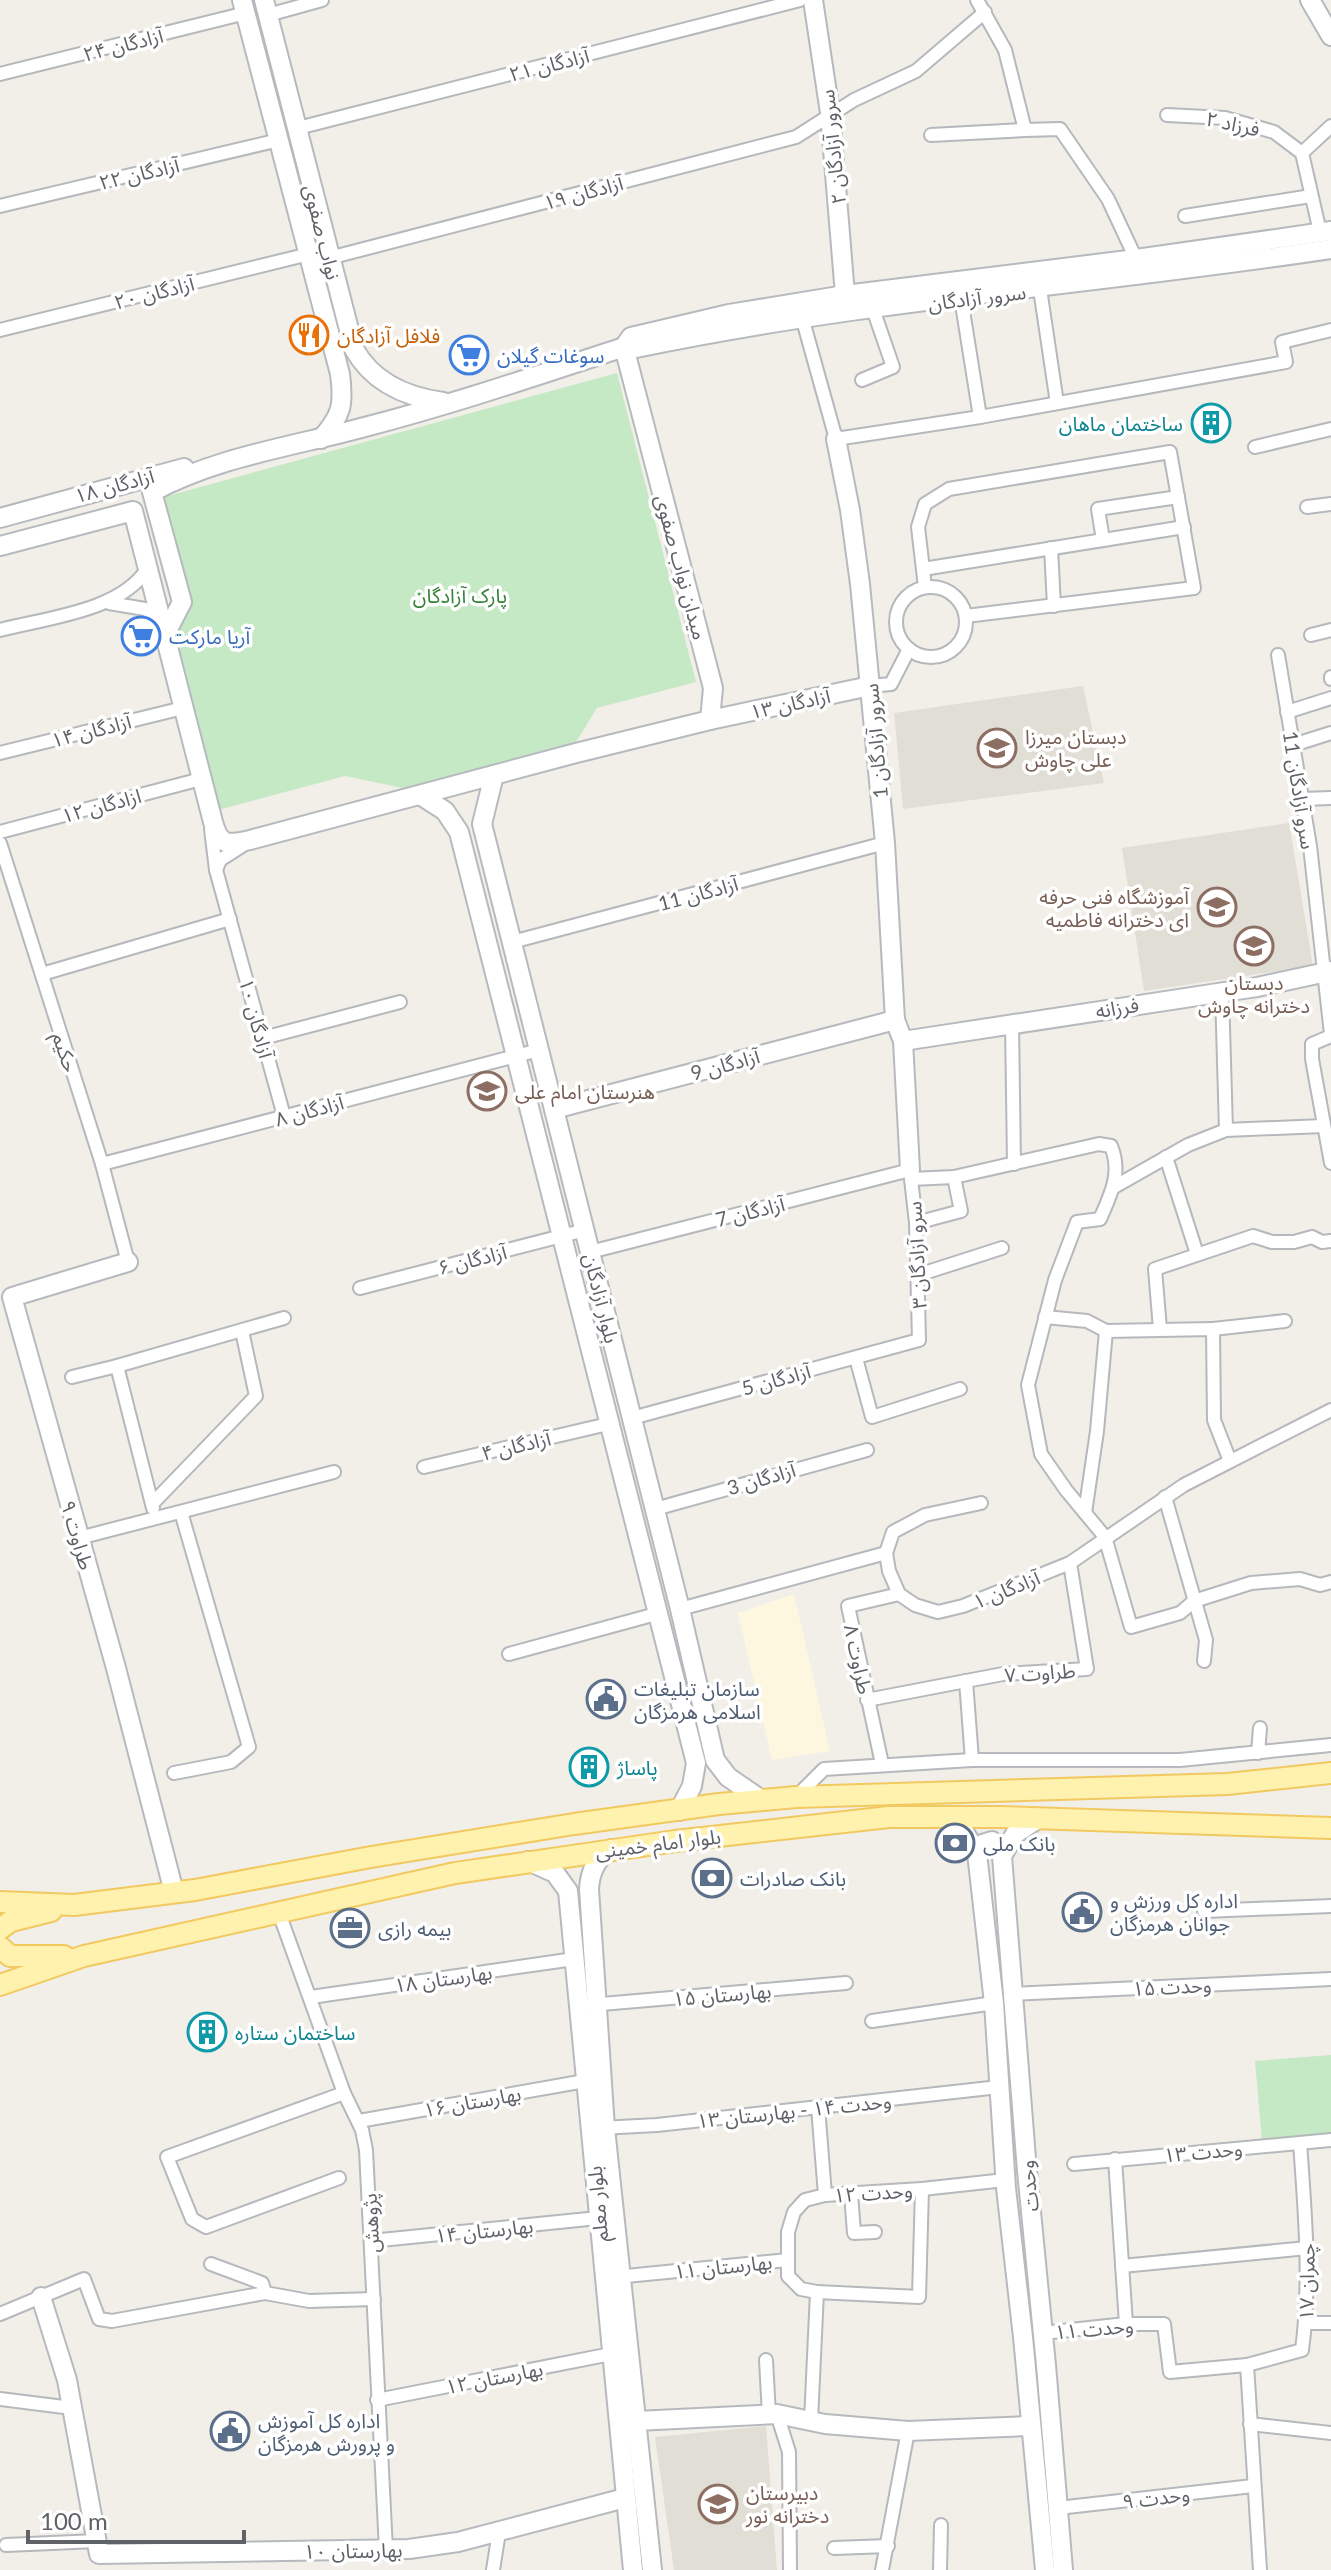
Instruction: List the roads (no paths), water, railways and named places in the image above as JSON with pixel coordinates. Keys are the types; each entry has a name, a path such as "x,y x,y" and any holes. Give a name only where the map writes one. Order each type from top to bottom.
{"main road":[{"name":"بلوار امام خمینی","path":"0,1902 74,1905 174,1892 530,1831 796,1797 1227,1784 1331,1773"},
{"path":"1227,1784 1288,1787 1325,1784 1331,1789"},
{"name":"بلوار امام خمینی","path":"0,1985 84,1956 455,1873 611,1849 889,1817 1325,1824"},
{"path":"0,1929 11,1921 74,1905"},
{"path":"0,1947 10,1956 84,1956"}],"street":[{"path":"266,7 322,0"},
{"name":"آزادگان ۲۱","path":"298,128 800,0"},
{"name":"سرور آزادگان ۲","path":"813,0 830,113 845,295"},
{"path":"977,0 1005,50 1025,130"},
{"path":"1310,0 1330,30"},
{"name":"نواب صفوی","path":"244,7 339,370 343,397 340,413 321,439"},
{"name":"آزادگان ۲۴","path":"0,74 244,7"},
{"name":"نواب صفوی","path":"266,7 354,349 372,373 399,391 419,399 453,403"},
{"name":"آزادگان ۱۹","path":"329,258 796,137 830,113 916,71 985,12"},
{"name":"فرزاد ۲","path":"1167,115 1225,118 1274,132 1302,153"},
{"path":"1325,232 1311,196 1302,153 1331,126"},
{"path":"931,135 1060,129 1108,199 1137,268"},
{"name":"آزادگان ۲۲","path":"0,206 279,140"},
{"path":"1185,216 1311,196"},
{"name":"سرور آزادگان","path":"627,342 636,348 802,317 1040,289 1325,232"},
{"name":"سرور آزادگان","path":"627,342 729,314 845,295 1331,249"},
{"name":"آزادگان ۲۰","path":"0,330 309,254"},
{"path":"1040,289 1057,403"},
{"path":"961,298 980,417"},
{"path":"862,380 893,367 873,309"},
{"name":"سرور آزادگان 1","path":"802,317 836,439 850,510 885,843 895,1020 903,1041 910,1174"},
{"path":"836,439 980,417 1286,362 1282,342 1331,330"},
{"path":"164,637 182,602 152,492 230,459 321,439 453,403 627,342"},
{"name":"میدان نواب صفوی","path":"627,342 713,688 710,720"},
{"path":"339,370 343,375 354,375 359,370 359,358"},
{"path":"1255,447 1331,429"},
{"path":"925,587 918,527 925,504 949,489 1170,452 1194,588 966,616"},
{"name":"آزادگان ۱۸","path":"0,518 155,475 230,459"},
{"path":"1103,540 1098,509 1178,497"},
{"path":"1307,507 1331,504"},
{"path":"0,546 133,511 201,779 217,835 224,842 234,844 250,840 710,720"},
{"path":"923,569 1184,527"},
{"path":"1051,548 1054,606"},
{"path":"0,630 109,603 131,589 147,569"},
{"path":"925,587 947,590 956,596 966,616 962,639 954,649 931,657 909,649 901,639 896,618 905,598 925,587"},
{"path":"109,603 145,609 159,617"},
{"path":"1311,635 1331,630"},
{"path":"870,686 891,684 909,649"},
{"name":"سرو آزادگان 11","path":"1278,655 1310,846 1327,972 1331,1035"},
{"name":"آزادگان ۱۳","path":"710,720 870,686"},
{"path":"1287,712 1331,698"},
{"name":"آزادگان ۱۴","path":"0,753 183,708"},
{"path":"1293,745 1331,733"},
{"name":"بلوار آزادگان","path":"494,775 482,824 680,1609 715,1760 728,1777 763,1801"},
{"name":"ازادگان ۱۲","path":"0,832 201,779"},
{"name":"بلوار آزادگان","path":"420,795 445,811 459,832 696,1763 692,1786 679,1811"},
{"path":"1302,799 1331,798"},
{"name":"آزادگان ۱۰","path":"209,807 216,870 284,1116"},
{"path":"459,832 468,820 482,824"},
{"path":"216,870 220,860 250,840"},
{"name":"حکیم","path":"0,843 102,1164 128,1262"},
{"name":"آزادگان 11","path":"512,942 885,843"},
{"path":"42,974 230,919"},
{"name":"فرزانه","path":"903,1041 1222,992 1327,972"},
{"path":"1222,992 1226,1130"},
{"path":"263,1038 400,1002"},
{"name":"آزادگان 9","path":"554,1109 895,1020"},
{"path":"1012,1023 1014,1164"},
{"path":"1331,1035 1312,1044 1331,1163"},
{"name":"آزادگان ۸","path":"102,1164 539,1050"},
{"path":"1323,1126 1226,1130 1188,1145 1114,1187 1100,1219 1077,1222 1045,1317 1028,1385 1041,1454 1105,1537 1131,1627 1180,1613 1194,1601 1251,1583 1300,1579 1320,1585 1331,1582"},
{"name":"آزادگان 7","path":"590,1252 910,1174 954,1177 1099,1144 1111,1146 1116,1168 1114,1187"},
{"path":"1166,1157 1197,1254"},
{"name":"سرو آزادگان ۳","path":"910,1174 916,1223 919,1340"},
{"path":"916,1223 961,1211 954,1177"},
{"name":"آزادگان ۶","path":"360,1288 585,1230"},
{"path":"1160,1329 1155,1269 1253,1236 1272,1242 1294,1242 1312,1237 1322,1242 1331,1241"},
{"path":"918,1275 1002,1248"},
{"name":"طراوت ۹","path":"128,1262 12,1297 174,1892"},
{"path":"1045,1317 1087,1321 1106,1331 1213,1329 1285,1321"},
{"path":"72,1377 284,1318"},
{"path":"1213,1329 1214,1420 1230,1461"},
{"path":"152,1504 256,1396 242,1331"},
{"path":"1085,1513 1097,1431 1106,1331"},
{"name":"آزادگان 5","path":"632,1418 919,1340"},
{"path":"856,1358 872,1417 960,1389"},
{"path":"117,1366 156,1518"},
{"name":"آزادگان ۱","path":"899,1594 915,1605 938,1612 963,1606 1070,1563 1165,1497 1230,1461 1329,1415"},
{"path":"608,1424 632,1418"},
{"name":"آزادگان ۴","path":"424,1467 608,1424"},
{"name":"آزادگان 3","path":"655,1509 867,1450"},
{"path":"79,1538 334,1472"},
{"path":"1165,1497 1206,1640 1204,1661"},
{"path":"899,1594 889,1571 886,1553 893,1532 925,1515 981,1503"},
{"path":"174,1773 231,1762 249,1747 181,1512"},
{"path":"509,1654 886,1553"},
{"name":"طراوت ۷","path":"966,1681 1003,1674 1087,1669 1070,1563"},
{"name":"طراوت ۸","path":"882,1764 848,1606 899,1594"},
{"path":"867,1700 966,1681 972,1760"},
{"path":"1258,1753 1260,1728"},
{"path":"796,1797 824,1769 972,1760 1180,1760 1331,1745"},
{"path":"1180,1760 1203,1785"},
{"name":"وحدت","path":"955,1817 977,1853 994,2003 1005,2180 1034,2460 1063,2570"},
{"path":"1002,1856 1015,1834 1039,1818"},
{"path":"977,1853 982,1844 992,1841 1000,1847 1002,1856"},
{"name":"بلوار معلم","path":"611,1849 602,1855 590,1878 585,2081 598,2129 598,2218 612,2278 636,2421 652,2570"},
{"name":"وحدت","path":"1002,1856 1054,2457 1045,2570"},
{"name":"بلوار معلم","path":"528,1861 555,1873 568,1891 574,1959 588,2005 612,2278 611,2354 633,2570"},
{"path":"1204,1911 1331,1906"},
{"name":"پژوهش","path":"279,1913 344,2093 359,2121 366,2150 386,2550"},
{"name":"بهارستان ۱۸","path":"311,1997 574,1959"},
{"name":"وحدت ۱۵","path":"1012,1994 1331,1979"},
{"name":"بهارستان ۱۵","path":"588,2005 846,1983"},
{"path":"872,2021 994,2003"},
{"name":"بهارستان ۱۶","path":"359,2121 585,2081"},
{"name":"وحدت ۱۴ - بهارستان ۱۳","path":"598,2129 999,2087"},
{"path":"339,2178 206,2227 192,2219 167,2157 344,2093"},
{"path":"818,2107 825,2195"},
{"name":"وحدت ۱۳","path":"1074,2164 1331,2140"},
{"name":"چمران ۱۷","path":"1247,2365 1302,2350 1306,2323 1307,2248 1300,2143"},
{"path":"1115,2159 1126,2324"},
{"name":"وحدت ۱۲","path":"788,2260 788,2232 794,2212 805,2200 825,2195 1005,2180"},
{"path":"811,2421 817,2292 919,2297 922,2189"},
{"path":"851,2194 854,2233 875,2232"},
{"name":"بهارستان ۱۴","path":"371,2241 598,2218"},
{"path":"1122,2266 1307,2248"},
{"name":"بهارستان ۱۱","path":"612,2278 788,2260 788,2276 801,2289 817,2292"},
{"path":"211,2264 251,2277 262,2283 265,2293"},
{"path":"0,2314 84,2279 99,2319 112,2321 265,2293 309,2301 374,2299"},
{"path":"6,2545 98,2555 67,2380 41,2297"},
{"path":"1306,2323 1331,2323"},
{"name":"وحدت ۱۱","path":"1043,2333 1126,2324 1164,2324 1170,2372 1247,2365"},
{"name":"بهارستان ۱۲","path":"377,2400 611,2354"},
{"path":"766,2360 773,2414 789,2452 790,2570"},
{"path":"1247,2365 1260,2570"},
{"path":"0,2399 72,2408"},
{"path":"636,2421 773,2414 908,2431 1030,2426"},
{"path":"1250,2424 1331,2433"},
{"path":"882,2570 908,2431"},
{"path":"1034,2460 1054,2457"},
{"path":"622,2472 642,2470"},
{"name":"وحدت ۹","path":"1049,2509 1253,2486"},
{"name":"بهارستان ۱۰","path":"98,2555 211,2561 409,2549 458,2542 625,2498"},
{"path":"940,2570 941,2525"},
{"path":"493,2570 499,2532"},
{"path":"834,2548 888,2546"}],"place":[{"name":"فلافل آزادگان","path":"309,335"},
{"name":"سوغات گیلان","path":"469,355"},
{"name":"ساختمان ماهان","path":"1211,423"},
{"name":"آریا مارکت","path":"141,636"},
{"name":"دبستان میرزا علی چاوش","path":"997,748"},
{"name":"آموزشگاه فنی حرفه ای دخترانه فاطمیه","path":"1217,907"},
{"name":"دبستان دخترانه چاوش","path":"1254,946"},
{"name":"هنرستان امام علی","path":"487,1091"},
{"name":"سازمان تبلیغات اسلامی هرمزگان","path":"606,1699"},
{"name":"پاساژ","path":"589,1767"},
{"name":"بانک ملی","path":"955,1843"},
{"name":"بانک صادرات","path":"712,1878"},
{"name":"اداره کل ورزش و جوانان هرمزگان","path":"1082,1912"},
{"name":"بیمه رازی","path":"350,1928"},
{"name":"ساختمان ستاره","path":"207,2032"},
{"name":"اداره کل آموزش و پرورش هرمزگان","path":"230,2431"},
{"name":"دبیرستان دخترانه نور","path":"718,2504"}],"park label":[{"name":"پارک آزادگان","path":"460,595"}]}
